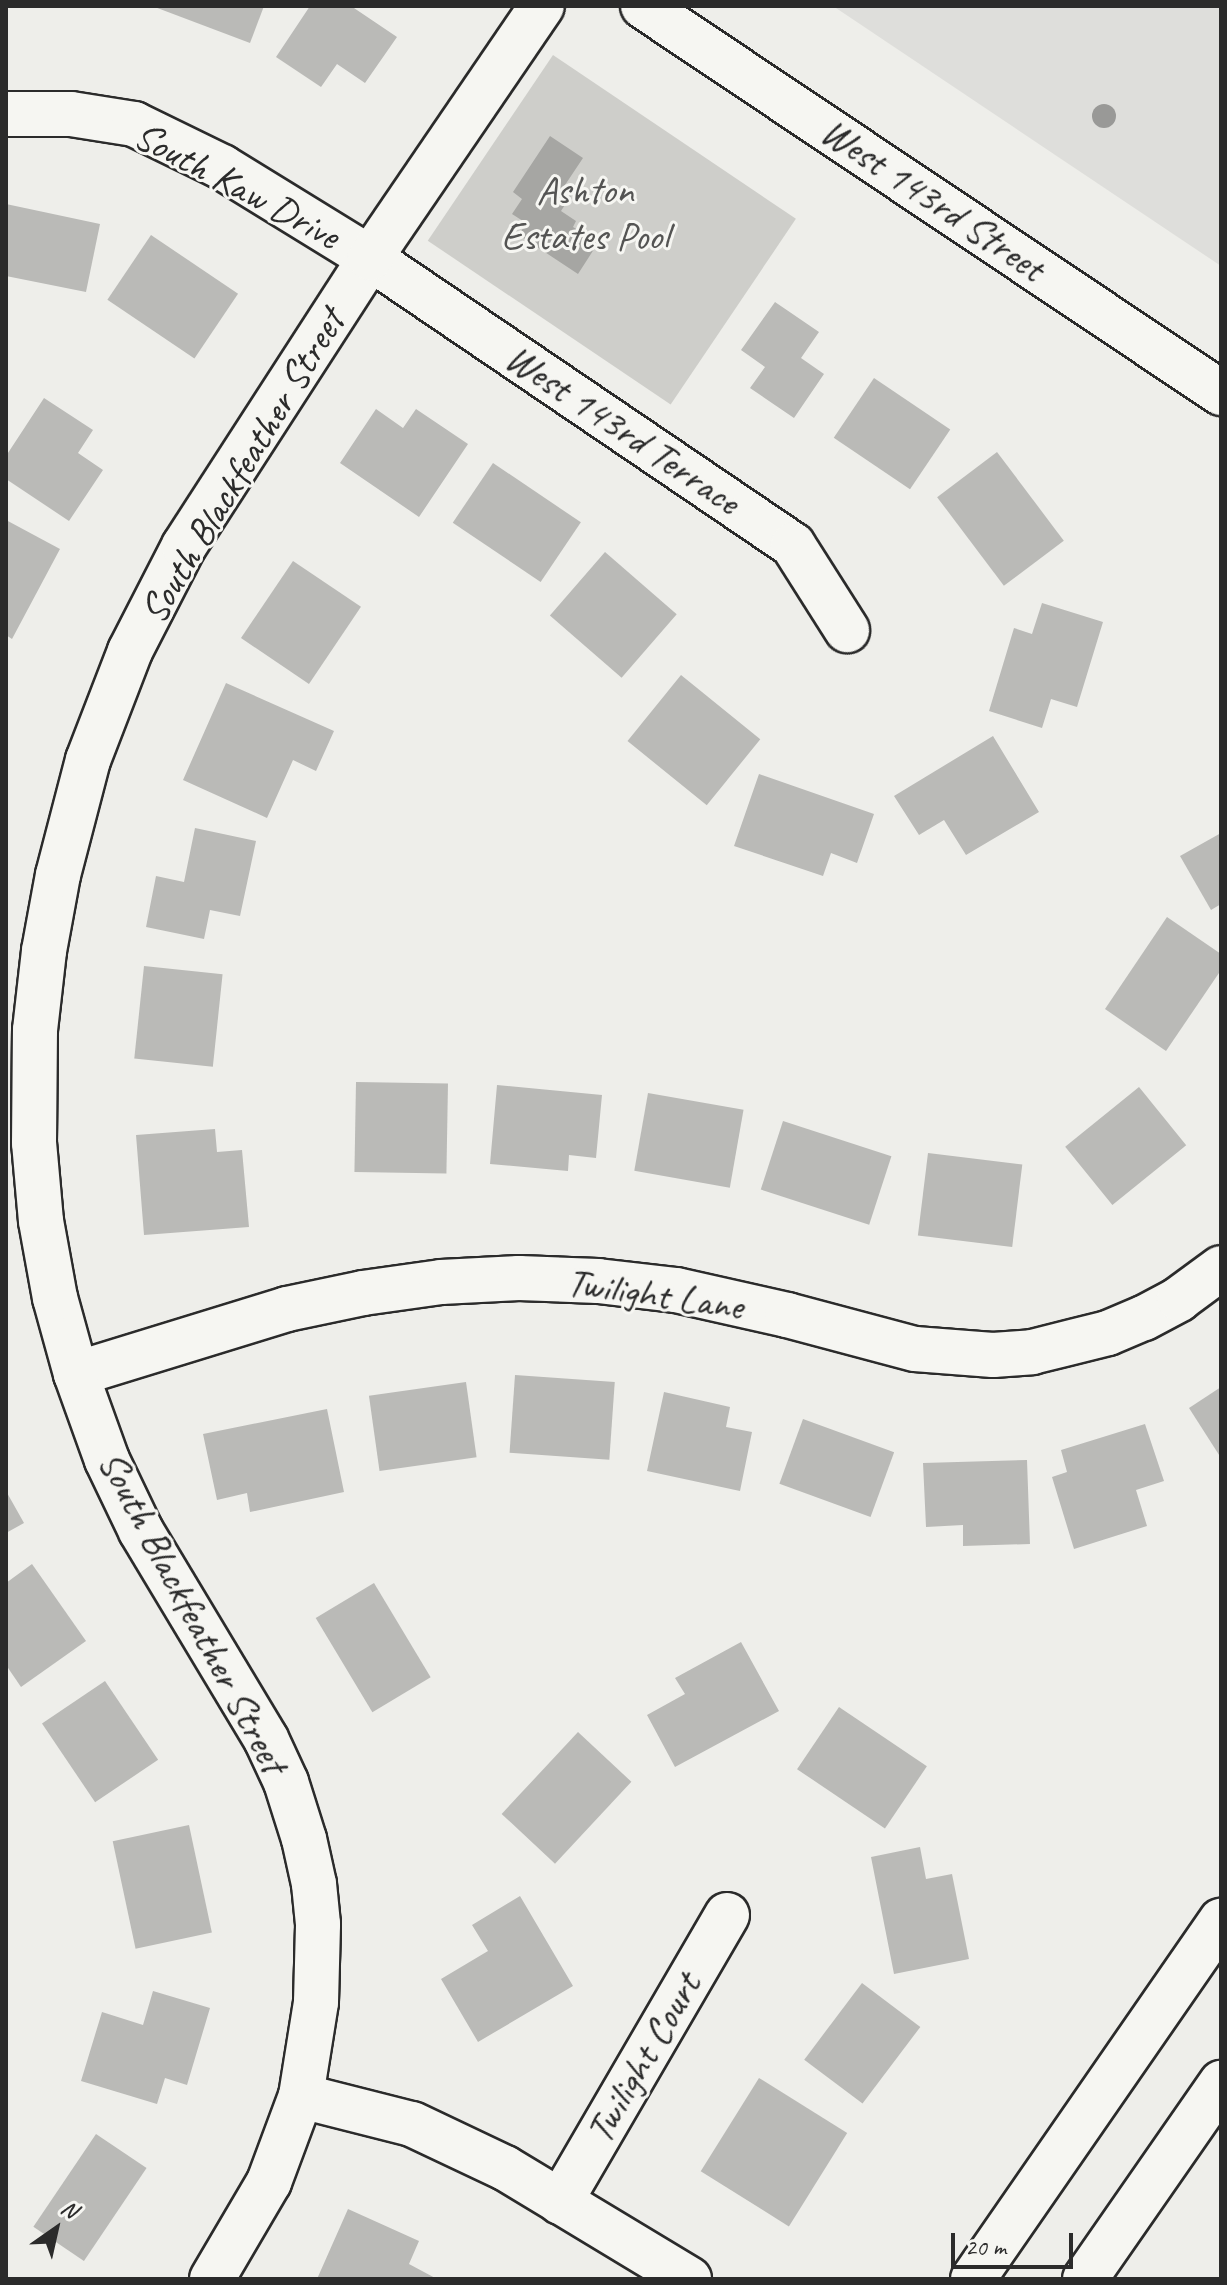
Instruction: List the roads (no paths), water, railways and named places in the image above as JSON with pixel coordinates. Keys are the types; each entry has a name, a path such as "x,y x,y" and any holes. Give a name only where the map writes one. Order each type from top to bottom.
{"street":[{"name":"South Blackfeather Street","path":"212,2279 269,2182 301,2096 316,2002 318,1924 314,1884 300,1825 266,1739 141,1531 107,1460 76,1374 52,1283 41,1221 34,1143 35,1030 44,951 58,875 88,760 130,651 184,546 370,258 542,6"},
{"name":"West 143rd Street","path":"643,6 1221,393"},
{"name":"South Kaw Drive","path":"6,114 71,114 134,124 222,167 370,258"},
{"name":"West 143rd Terrace","path":"370,258 793,545 847,630"},
{"name":"Twilight Lane","path":"76,1374 287,1309 441,1282 519,1278 598,1281 676,1290 915,1349 980,1355 1032,1352 1108,1333 1144,1318 1179,1299 1221,1268"},
{"name":"Twilight Court","path":"560,2202 727,1915"},
{"path":"973,2279 1221,1921"},
{"path":"1085,2279 1221,2083"},
{"path":"301,2096 412,2124 505,2168 689,2279"}],"park label":[{"name":"Ashton Estates Pool","path":"585,213"}]}
